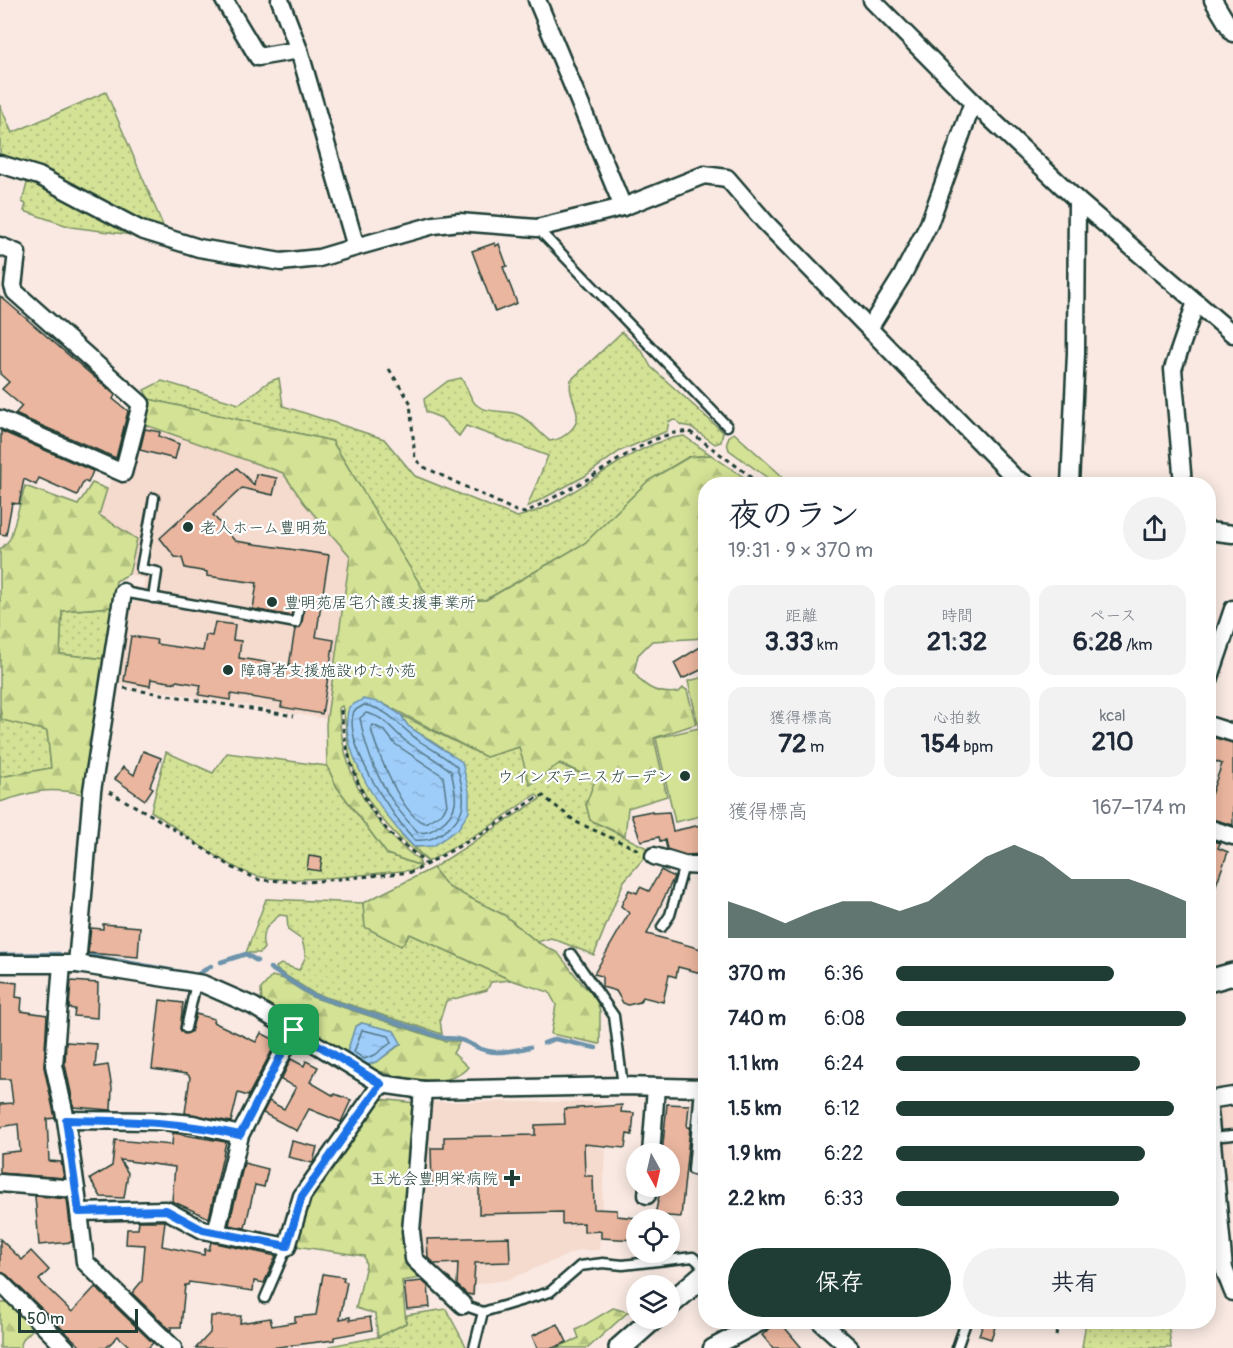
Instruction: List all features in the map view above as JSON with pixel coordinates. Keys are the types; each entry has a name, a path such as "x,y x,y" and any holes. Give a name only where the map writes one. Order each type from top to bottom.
{"street":[{"path":"224,0 258,57 299,50"},
{"path":"280,0 299,50 356,247"},
{"path":"537,0 623,207"},
{"path":"872,0 973,102 1077,200 1233,333"},
{"path":"1213,0 1233,33"},
{"path":"870,327 902,276 929,224 973,102"},
{"path":"0,164 39,176 141,230 199,248 281,262 319,258 434,225 459,222 537,228 623,207 704,175 727,178 765,222 1014,477"},
{"path":"1070,477 1076,353 1077,200"},
{"path":"0,246 17,253 13,286 15,292 141,404 123,473 0,419"},
{"path":"1182,477 1173,369 1196,302"},
{"path":"1216,532 1233,534"},
{"path":"123,592 93,784 70,964 54,1065 66,1120 85,1262 173,1348"},
{"path":"1216,659 1233,609"},
{"path":"1216,729 1233,734"},
{"path":"1216,831 1233,836"},
{"path":"654,856 684,865 698,866"},
{"path":"0,964 70,964 196,983 237,998 381,1084 423,1090 623,1086 698,1088"},
{"path":"1216,979 1233,974"},
{"path":"216,1233 240,1135 294,1030"},
{"path":"79,1212 166,1210 203,1230 287,1246 302,1196 381,1084"},
{"path":"652,1143 656,1087"},
{"path":"423,1090 411,1231 414,1259 463,1305"},
{"path":"1216,1099 1233,1096"},
{"path":"66,1120 159,1121 193,1124 240,1135"},
{"path":"1216,1181 1224,1269 1233,1292"},
{"path":"0,1183 76,1189"},
{"path":"680,1296 698,1280"},
{"path":"0,1282 66,1348"},
{"path":"620,1348 642,1329"},
{"path":"712,1348 748,1329"},
{"path":"829,1329 850,1348"}],"lane":[{"path":"537,228 727,426"},
{"path":"153,598 157,572 141,569 154,498"},
{"path":"123,592 296,623 299,606"},
{"path":"662,927 670,915 684,865"},
{"path":"571,954 614,1016 623,1086"},
{"path":"186,1028 196,983"},
{"path":"698,1129 693,1170 698,1171"},
{"path":"1216,1137 1233,1135"},
{"path":"266,1298 287,1246"},
{"path":"463,1305 483,1312 550,1292 580,1266 603,1263 623,1265 693,1257 698,1262"},
{"path":"474,1348 483,1312"},
{"path":"957,1348 964,1329"}],"path":[{"path":"389,369 410,402 415,459 424,467 516,511 525,513 588,479 622,456 679,430 690,432 751,477"},
{"path":"108,686 294,716"},
{"path":"341,710 347,756 373,812 388,832 427,866"},
{"path":"93,784 153,816 235,869 260,880 330,880 413,873 490,830 536,798 543,796 576,822 654,856"},
{"path":"1056,1336 1057,1329"}],"shaded area":[{"path":"143,424 283,473 304,503 350,556 327,719 115,683 128,610 135,601 141,602 145,579 129,574 137,539 99,515 112,476 126,483"},
{"name":"玉光会豊明栄病院","path":"429,1102 601,1102 598,1148 606,1149 599,1250 579,1250 507,1280 476,1284 475,1295 466,1300 417,1258 416,1231"},
{"path":"1233,1103 1233,1181 1223,1180 1216,1109 1218,1105"}],"green space":[{"path":"106,92 167,235 0,160 0,105 12,133"},
{"path":"29,176 138,232 132,235 71,227 24,211 26,204 22,202"},
{"path":"622,332 642,351 651,367 723,432 721,442 715,444 691,427 681,425 676,420 669,421 667,431 620,451 585,476 527,507 548,456 466,426 459,436 441,418 426,412 424,399 448,381 461,378 472,399 480,407 521,416 550,441 564,436 571,430 577,418 570,387 571,380"},
{"path":"279,378 283,406 384,439 415,476 517,517 560,500 621,461 642,449 663,441 684,436 711,455 688,457 648,481 585,543 485,600 430,602 332,441 149,399 144,390 162,381 239,404 268,383"},
{"path":"149,399 332,441 431,602 486,600 585,543 648,481 689,457 711,455 744,477 698,477 698,638 652,641 638,655 634,672 647,686 672,693 679,692 683,688 687,690 696,724 654,738 667,796 628,808 625,836 590,820 586,804 595,780 560,763 530,785 519,747 486,757 382,703 399,832 428,862 391,830 363,791 351,761 342,706 339,708 345,753 361,794 386,830 419,860 421,866 387,854 337,787 327,766 326,724 350,556 304,503 283,473 143,424"},
{"path":"734,433 783,477 766,477 729,450 727,443 729,436"},
{"path":"92,483 107,489 99,515 137,539 129,574 116,581 112,607 62,611 60,654 105,659 83,794 41,791 0,802 0,777 51,768 47,731 2,720 0,707 0,550 10,539 25,486 78,505"},
{"path":"112,607 105,659 60,654 62,611"},
{"name":"ウインズテニスガーデン","path":"698,679 698,724 688,681"},
{"path":"0,707 3,720 47,731 51,768 0,777"},
{"path":"401,715 486,757 519,747 596,780 586,804 590,820 651,850 624,881 594,955 551,938 537,942 504,915 448,887 433,868 540,799 536,794 489,827 428,862 414,847 433,846 451,754 408,726"},
{"name":"ウインズテニスガーデン","path":"698,728 698,817 675,822 656,738"},
{"path":"166,752 213,773 227,753 327,766 337,787 387,854 421,866 413,870 312,879 273,878 245,872 217,857 151,811"},
{"path":"433,868 448,887 504,915 537,942 558,953 583,985 595,996 600,1011 600,1044 551,1034 556,1005 549,992 511,980 410,934 401,946 365,927 363,903"},
{"path":"266,899 363,903 365,927 401,945 410,934 511,980 491,982 487,990 446,1001 440,1020 442,1034 313,993 277,970 276,967 281,964 299,970 306,956 302,940 288,930 287,916 280,915 268,925 263,938 264,948 260,953 246,953"},
{"path":"272,976 284,979 312,997 445,1041 460,1041 453,1053 468,1067 459,1075 447,1079 418,1080 365,1066 378,1061 401,1044 394,1031 361,1023 355,1027 346,1056 262,1005 261,989"},
{"path":"380,1099 416,1103 406,1232 428,1277 402,1281 406,1323 378,1337 375,1314 356,1308 366,1265 364,1256 295,1246 311,1199 376,1101"},
{"path":"9,1301 33,1324 34,1328 23,1339 20,1348 0,1348 0,1304"},
{"path":"613,1308 626,1311 588,1348 556,1348 579,1338 576,1330"},
{"path":"446,1309 467,1348 331,1348 330,1346 378,1337 406,1323 407,1315"},
{"path":"1085,1329 1169,1329 1171,1348 1082,1348"}],"water":[{"path":"363,699 382,703 401,715 408,726 462,762 469,791 469,812 458,829 433,846 414,847 402,835 377,801 356,762 347,724 349,707"},
{"path":"362,1023 394,1031 401,1043 378,1061 365,1066 346,1056 355,1027"}],"building":[{"path":"495,243 496,246 499,244 507,266 503,267 517,303 495,312 472,251"},
{"path":"0,296 115,395 113,399 128,411 116,458 15,414 22,406 2,389 9,382 0,374"},
{"path":"145,429 160,432 159,436 179,444 175,459 140,450"},
{"path":"1,431 93,471 88,483 84,481 77,495 39,478 36,485 24,479 19,504 12,503 6,535 0,534"},
{"path":"237,468 254,485 256,474 277,478 273,495 242,488 213,515 235,541 329,555 316,637 334,640 322,714 281,707 282,702 231,694 230,700 199,695 201,685 151,679 150,686 124,681 131,636 157,640 156,644 203,651 206,635 212,636 215,622 235,625 233,640 241,641 239,658 289,666 295,629 302,624 303,602 295,602 291,616 253,609 257,583 207,576 207,572 185,568 182,558 175,557 160,538"},
{"path":"698,648 698,671 682,679 674,663"},
{"path":"1216,738 1233,743 1233,825 1216,820 1216,781 1222,764 1216,761"},
{"path":"143,751 161,758 150,786 153,788 145,800 115,779 123,767 134,775"},
{"path":"652,811 652,813 669,812 673,831 698,826 698,854 686,855 667,849 665,840 660,841 659,837 641,841 631,815"},
{"path":"1216,842 1220,843 1218,848 1228,852 1216,885"},
{"path":"309,856 322,858 320,871 307,869"},
{"path":"661,870 674,877 647,934 698,948 698,972 678,967 676,977 669,975 663,1002 643,997 640,1002 628,1005 623,1003 616,991 602,987 602,976 594,974 629,913 621,906 629,890 637,893 640,887 649,891"},
{"path":"103,924 140,927 138,957 88,953 91,928 103,929"},
{"path":"0,981 17,983 16,997 22,998 21,1011 47,1015 44,1067 55,1118 47,1119 49,1161 61,1162 64,1178 0,1173 0,1153 20,1151 18,1124 0,1127 0,1104 13,1103 10,1079 0,1079"},
{"path":"71,981 98,983 97,1018 74,1016 75,1009 69,1008"},
{"path":"160,1000 183,1003 180,1029 184,1034 191,1032 196,1014 214,1019 213,1022 256,1042 261,1033 277,1041 248,1096 238,1093 231,1122 185,1113 190,1077 187,1074 152,1069"},
{"path":"66,1042 97,1044 95,1067 108,1065 112,1088 111,1110 74,1107 65,1064"},
{"path":"291,1059 304,1066 306,1061 318,1067 310,1082 334,1096 335,1094 351,1100 341,1122 309,1109 297,1131 263,1113 269,1101 284,1109 296,1087 281,1080"},
{"path":"667,1104 689,1105 687,1127 690,1127 681,1217 680,1209 656,1209 659,1197 680,1197 680,1143 663,1143"},
{"path":"622,1105 621,1112 634,1113 632,1135 627,1134 625,1148 584,1144 585,1176 593,1176 594,1209 617,1210 617,1216 626,1217 626,1239 601,1238 601,1231 584,1232 584,1223 562,1224 562,1212 479,1214 479,1183 432,1186 431,1148 444,1148 444,1137 535,1135 535,1125 565,1124 564,1109"},
{"path":"173,1133 226,1142 209,1218 172,1201 175,1167 120,1160 128,1173 124,1198 101,1197 90,1179 112,1166 115,1140 172,1145"},
{"path":"292,1141 317,1147 313,1163 288,1157"},
{"path":"244,1163 268,1169 264,1187 255,1185 245,1228 229,1225"},
{"path":"35,1196 67,1199 72,1242 39,1245"},
{"path":"139,1221 165,1221 162,1246 204,1255 205,1249 209,1250 211,1242 276,1256 264,1283 254,1281 253,1291 189,1282 185,1285 181,1327 171,1327 171,1331 132,1293 142,1281 145,1245 126,1244 127,1229 138,1229"},
{"path":"509,1237 510,1262 475,1263 473,1295 467,1294 457,1285 458,1263 435,1264 428,1257 427,1239"},
{"path":"0,1239 22,1260 31,1251 49,1270 39,1280 72,1312 95,1287 153,1343 148,1348 131,1348 118,1336 106,1348 82,1348 7,1275 0,1272"},
{"path":"323,1274 344,1277 343,1281 347,1282 340,1319 370,1317 372,1330 334,1337 334,1340 270,1348 196,1348 210,1333 211,1316 241,1316 240,1323 270,1318 272,1326 295,1322 295,1317 316,1315"},
{"path":"422,1281 428,1286 430,1307 407,1309 404,1283"},
{"path":"558,1324 567,1342 553,1348 537,1348 532,1336"},
{"path":"769,1329 786,1329 802,1348 773,1348 762,1335"},
{"path":"981,1329 994,1329 991,1339 979,1335"}],"waterway":[{"path":"0,955 59,954"},
{"path":"221,962 246,954 257,961"},
{"path":"87,955 197,975 211,966"},
{"path":"270,968 312,995 444,1038 459,1039 493,1052 530,1047"},
{"path":"544,1043 555,1039 596,1048"}],"place":[{"name":"老人ホーム豊明苑","path":"188,527"},
{"name":"豊明苑居宅介護支援事業所","path":"272,602"},
{"name":"障碍者支援施設ゆたか苑","path":"228,670"},
{"name":"ウインズテニスガーデン","path":"685,776"},
{"name":"玉光会豊明栄病院","path":"512,1178"}],"route":[{"path":"294,1030 381,1084 302,1196 287,1246 203,1230 166,1210 79,1212 66,1120 159,1121 193,1124 240,1135 294,1030"}]}
